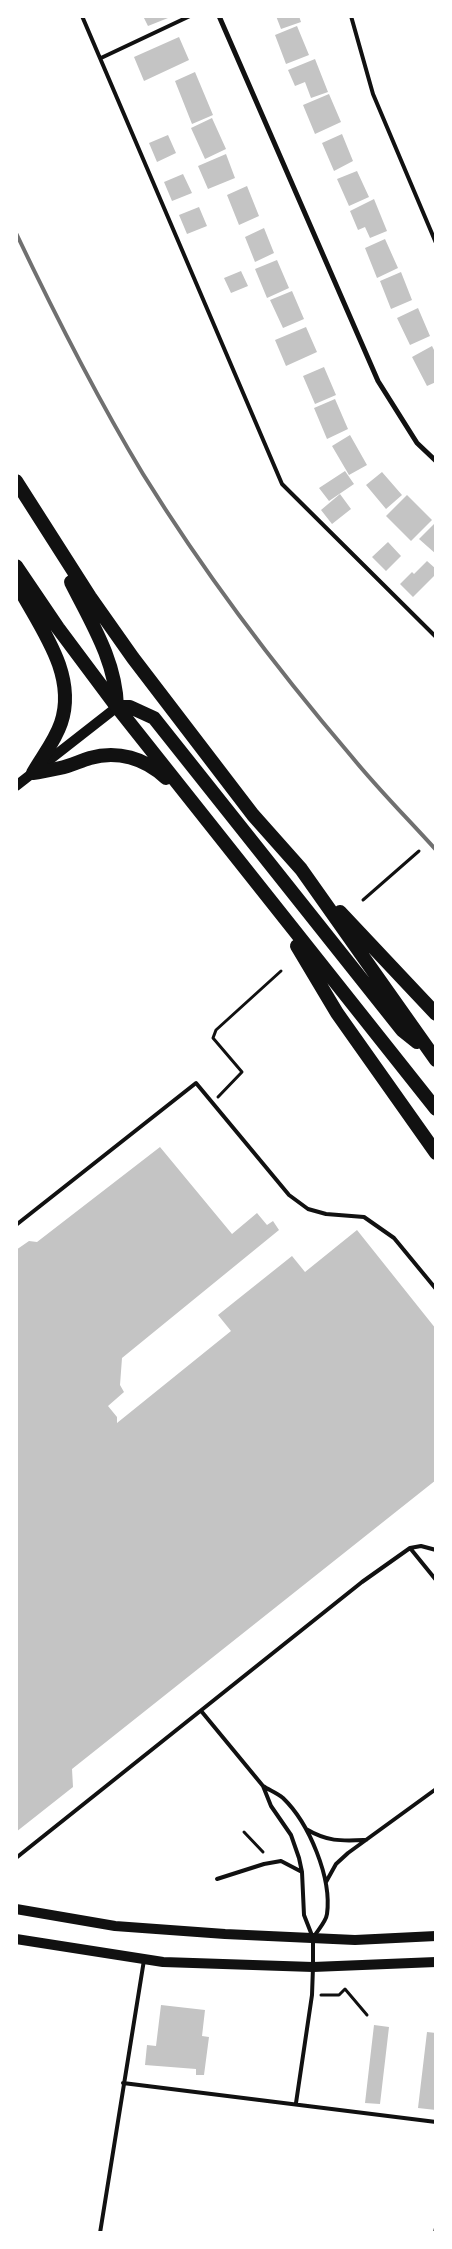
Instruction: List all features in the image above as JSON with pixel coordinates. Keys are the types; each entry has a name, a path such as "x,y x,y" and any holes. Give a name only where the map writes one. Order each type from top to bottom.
{"highway":[{"path":"16,481 133,658 253,815 436,1014"},
{"path":"42,523 112,668 117,686 117,707"},
{"path":"16,566 58,628 117,707 436,1109"},
{"path":"16,582 54,652 65,690 65,707 61,725 33,773"},
{"path":"117,707 130,707 154,718 402,1030 433,1056"},
{"path":"33,773 60,768 91,758 108,755 125,756 143,762 161,773 189,800"},
{"path":"301,869 433,1056"},
{"path":"270,900 337,1013 436,1153"}],"main road":[{"path":"16,786 117,707"},
{"path":"16,1909 115,1926 359,1940 436,1936"},
{"path":"16,1939 144,1960 313,1966 436,1962"}],"street":[{"path":"219,16 378,381 417,443 436,461"}],"lane":[{"path":"82,16 282,484 436,637"},
{"path":"101,58 190,16"},
{"path":"351,16 373,94 436,243"},
{"path":"16,1225 196,1083 289,1195 308,1209 326,1214 364,1217 394,1238 436,1289"},
{"path":"16,1858 202,1712 362,1582 410,1548 421,1546 436,1550"},
{"path":"410,1548 436,1580"},
{"path":"202,1712 263,1786 271,1806 291,1835 302,1872 304,1915 313,1938 313,1966 312,1995 296,2103"},
{"path":"263,1786 282,1798 304,1828 317,1853 326,1882 327,1916 313,1938"},
{"path":"326,1882 336,1864 436,1789"},
{"path":"304,1828 322,1838 340,1841 366,1840"},
{"path":"216,1879 264,1864 281,1861 302,1872"},
{"path":"100,2233 144,1960"},
{"path":"123,2083 296,2103 436,2122"},
{"path":"435,2233 436,2228"}],"path":[{"path":"363,900 419,851"},
{"path":"213,1102 242,1072 213,1038 216,1030 281,971"},
{"path":"244,1832 263,1852"},
{"path":"312,1995 339,1995 345,1989 366,2015"}],"building":[{"path":"143,16 167,16 168,18 148,26"},
{"path":"276,16 299,16 301,22 281,29"},
{"path":"297,26 309,55 286,64 275,35"},
{"path":"179,37 189,60 144,81 134,57"},
{"path":"315,59 328,92 311,98 305,82 295,86 288,70"},
{"path":"195,72 213,115 192,124 175,81"},
{"path":"329,94 341,122 315,134 303,105"},
{"path":"212,118 226,149 205,159 191,128"},
{"path":"342,134 353,161 334,171 322,143"},
{"path":"168,135 176,153 157,162 149,143"},
{"path":"226,154 235,178 208,189 198,166"},
{"path":"357,171 369,197 349,206 337,179"},
{"path":"183,174 192,193 172,201 164,182"},
{"path":"247,186 259,216 239,225 227,195"},
{"path":"374,199 387,231 370,238 365,227 358,230 350,211"},
{"path":"199,207 207,226 187,234 179,215"},
{"path":"264,228 274,253 255,262 245,237"},
{"path":"385,239 398,268 377,278 365,248"},
{"path":"277,260 289,288 267,298 255,269"},
{"path":"241,271 248,286 231,293 224,278"},
{"path":"401,272 412,300 391,309 380,281"},
{"path":"292,291 304,319 283,328 270,300"},
{"path":"418,308 430,336 410,345 397,318"},
{"path":"306,327 317,352 286,366 275,340"},
{"path":"432,346 436,354 436,382 427,386 412,357"},
{"path":"324,367 336,395 315,404 303,376"},
{"path":"335,399 348,429 327,439 314,408"},
{"path":"350,435 367,465 349,475 332,446"},
{"path":"345,471 354,484 329,501 319,488"},
{"path":"382,472 402,495 386,509 366,485"},
{"path":"340,494 351,509 332,524 321,510"},
{"path":"407,495 432,520 411,541 386,516"},
{"path":"436,522 436,554 419,539"},
{"path":"388,542 401,556 386,571 372,557"},
{"path":"427,561 436,569 436,574 413,597 400,584"},
{"path":"160,1147 232,1234 257,1213 267,1225 273,1221 279,1230 122,1358 120,1385 124,1392 108,1406 117,1417 117,1423 231,1331 218,1315 292,1256 305,1272 357,1230 436,1329 436,1480 72,1769 73,1787 16,1832 16,1250 29,1241 37,1242"},
{"path":"161,2005 205,2010 202,2036 209,2037 204,2075 196,2075 196,2069 145,2065 147,2045 156,2046"},
{"path":"374,2025 389,2027 380,2104 365,2103"},
{"path":"427,2032 436,2033 436,2110 418,2108"}],"railway":[{"path":"16,233 92,385 143,474 191,548 242,620 296,689 372,781 436,850"}]}
